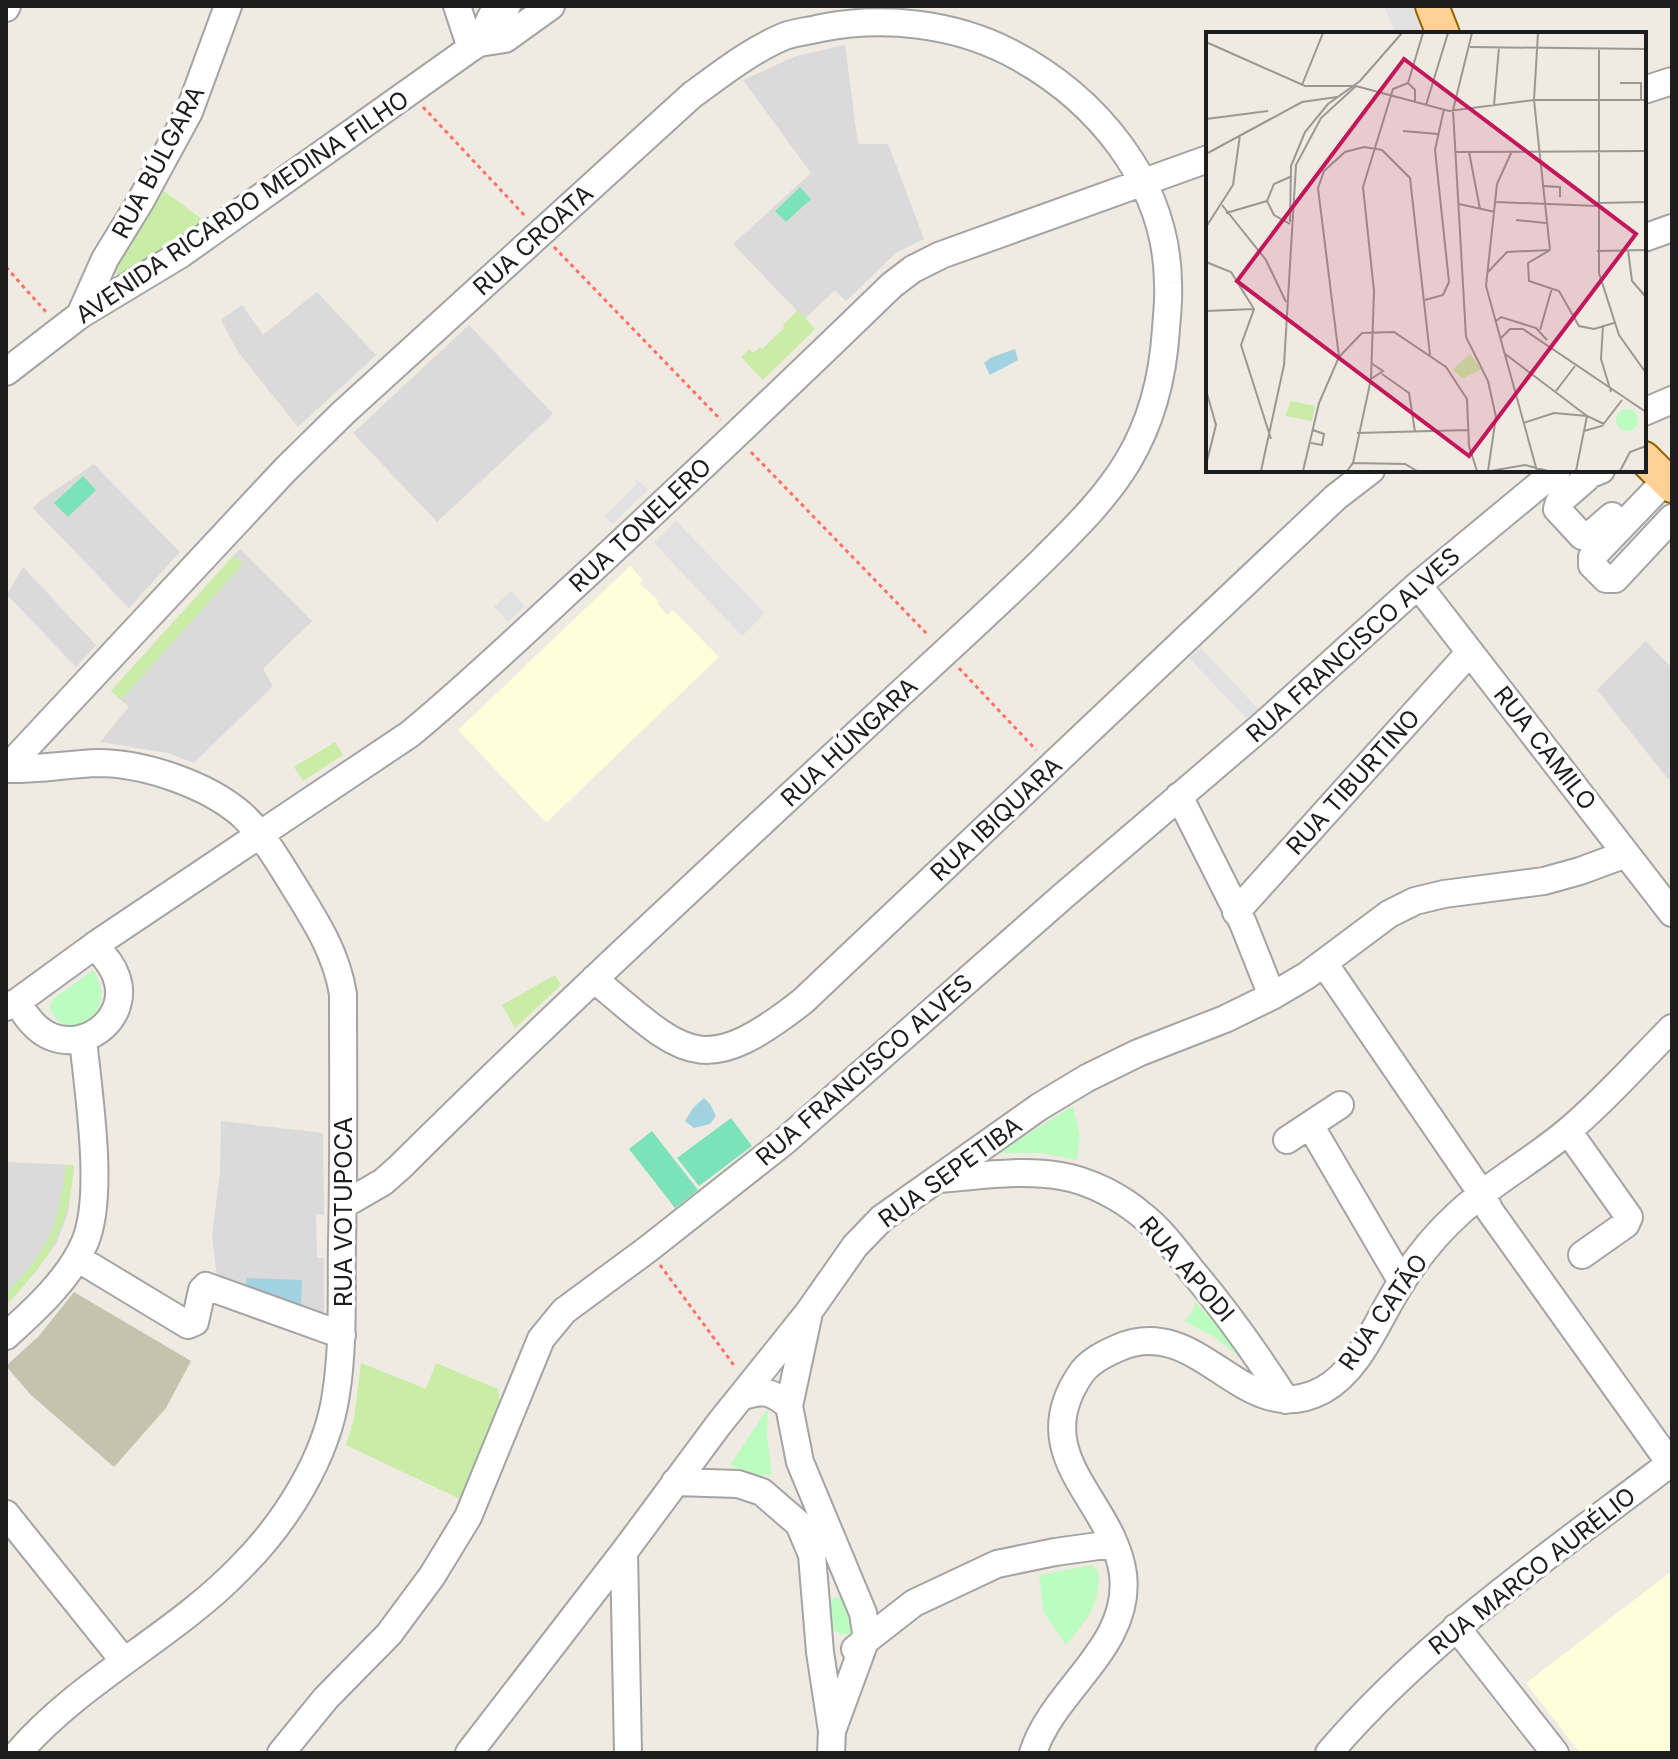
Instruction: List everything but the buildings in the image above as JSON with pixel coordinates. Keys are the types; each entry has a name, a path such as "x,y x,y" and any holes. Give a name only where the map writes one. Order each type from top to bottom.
{"main road":[{"path":"1432,6 1442,32"}],"street":[{"name":"RUA BÚLGARA","path":"71,323 189,112 228,6"},
{"path":"457,6 475,45"},
{"name":"AVENIDA RICARDO MEDINA FILHO","path":"475,45 491,17 507,6"},
{"name":"AVENIDA RICARDO MEDINA FILHO","path":"6,372 71,323 181,254 475,45 505,39 551,6"},
{"name":"RUA CROATA","path":"6,769 285,470 343,413 692,95 745,58 787,35 851,22 908,23 972,34 1023,60 1084,102 1109,128 1144,183"},
{"path":"1646,89 1672,81"},
{"name":"RUA TONELERO","path":"12,1005 95,945 410,734 452,699 736,436 892,285 913,269 941,255 1206,160"},
{"name":"RUA HÚNGARA","path":"345,1204 383,1182 400,1167 594,979 1006,596 1087,516 1128,462 1150,415 1164,366 1168,280 1160,226 1144,183"},
{"path":"1646,237 1672,228"},
{"path":"1646,411 1672,400"},
{"name":"RUA IBIQUARA","path":"594,979 660,1034 685,1048 712,1051 742,1043 769,1028 803,1001 1336,497 1368,472"},
{"name":"RUA FRANCISCO ALVES","path":"281,1753 326,1698 389,1634 432,1576 468,1517 541,1339 564,1311 785,1141 1262,726 1418,585 1555,472"},
{"path":"1596,472 1557,505 1559,513 1582,536 1589,536 1659,473"},
{"path":"1659,473 1628,519 1591,559 1592,565 1606,579 1615,579 1672,518"},
{"path":"1628,519 1651,540"},
{"name":"RUA CAMILO","path":"1418,585 1672,913"},
{"name":"RUA TIBURTINO","path":"1236,912 1470,652"},
{"name":"RUA VOTUPOCA","path":"6,769 101,763 150,770 227,804 260,834 328,942 339,970 343,994 345,1204 342,1335 336,1396 328,1425 298,1494 242,1567 212,1595 47,1722 18,1753"},
{"path":"1179,796 1265,974 1272,996"},
{"name":"RUA SEPETIBA","path":"469,1753 808,1313 855,1246 882,1218 954,1174 987,1143 1087,1078 1272,996 1324,963 1389,914 1415,901 1444,894 1544,881 1626,854"},
{"path":"12,1005 51,1037 67,1041 98,1033 116,1009 119,993 117,978 110,964 95,945"},
{"path":"1324,963 1482,1194 1490,1211 1671,1462"},
{"name":"RUA CATÃO","path":"1286,1400 1309,1396 1326,1388 1347,1370 1402,1282 1442,1229 1482,1194 1568,1131 1672,1028"},
{"path":"6,1336 26,1319 77,1258 87,1238 94,1201 92,1129 83,1039"},
{"path":"1287,1140 1340,1105"},
{"path":"1310,1125 1402,1282"},
{"path":"1568,1131 1629,1217 1626,1224 1582,1255"},
{"path":"987,1143 1010,1173"},
{"name":"RUA APODI","path":"954,1174 1010,1173 1064,1177 1092,1185 1123,1201 1144,1216 1227,1312 1286,1400"},
{"path":"77,1258 188,1325 195,1322 202,1290 209,1286 342,1335"},
{"path":"808,1313 789,1406 808,1517 831,1742"},
{"path":"1033,1753 1054,1708 1110,1638 1119,1615 1123,1574 1113,1544 1065,1455 1061,1431 1063,1412 1081,1372 1093,1361 1127,1343 1149,1340 1170,1342 1193,1351 1243,1386 1267,1397 1286,1400"},
{"path":"745,1391 769,1392 789,1406"},
{"path":"762,1492 788,1479 800,1462"},
{"name":"RUA MARCO AURÉLIO","path":"1329,1753 1355,1722 1456,1627 1671,1462"},
{"path":"675,1482 726,1483 762,1492 808,1517 857,1596 866,1624 864,1644 831,1742"},
{"path":"6,1514 124,1661"},
{"path":"820,1652 840,1656 864,1644 914,1603 997,1564 1113,1544"},
{"path":"624,1552 628,1753"},
{"path":"817,1594 837,1588 885,1606 914,1603"},
{"path":"1456,1627 1555,1753"}],"path":[{"path":"6,267 71,323"},
{"path":"648,1249 745,1391"}],"shaded area":[{"path":"1384,6 1413,6 1422,29 1395,32"},
{"path":"845,45 858,144 888,144 924,239 896,253 846,301 835,290 805,319 733,244 811,173 743,80 796,56"},
{"path":"317,292 376,355 298,427 238,352 221,320 242,305 263,335"},
{"path":"469,325 553,414 437,522 353,433"},
{"path":"94,464 180,552 129,608 33,508"},
{"path":"638,480 648,490 612,524 605,516"},
{"path":"676,521 765,613 742,636 654,543"},
{"path":"240,549 312,621 263,669 273,686 194,763 168,753 100,742 129,707 111,691"},
{"path":"630,566 643,580 640,584 659,601 657,603 667,615 673,610 719,657 546,823 458,730"},
{"path":"23,567 96,645 76,667 7,595"},
{"path":"511,591 525,606 508,622 494,607"},
{"path":"1646,641 1672,668 1672,784 1597,690"},
{"path":"1201,648 1261,712 1249,721 1189,658"},
{"path":"221,1121 323,1133 324,1215 316,1214 317,1258 324,1258 324,1322 217,1280 212,1235 220,1173"},
{"path":"6,1162 74,1165 68,1213 57,1242 6,1305"},
{"path":"74,1292 191,1361 166,1408 114,1467 31,1395 6,1366 38,1337"},
{"path":"1672,1571 1672,1753 1580,1753 1526,1683"}],"green space":[{"path":"800,187 811,199 786,222 775,211"},
{"path":"164,191 207,223 126,281 113,271"},
{"path":"798,310 815,329 763,380 741,357 749,349 753,353 760,347 762,349"},
{"path":"83,476 96,490 68,517 54,503"},
{"path":"234,555 243,564 121,700 111,691"},
{"path":"335,742 343,755 303,781 294,767"},
{"path":"93,970 101,987 101,1002 95,1014 86,1022 64,1024 55,1018 50,1005 53,999"},
{"path":"555,975 561,985 515,1028 502,1005"},
{"path":"1073,1106 1080,1136 1077,1160 1041,1153 998,1153"},
{"path":"731,1118 752,1146 699,1186 677,1158"},
{"path":"652,1131 698,1190 675,1208 629,1149"},
{"path":"66,1165 74,1165 72,1187 55,1242 34,1273 6,1305 6,1293 33,1263 50,1235"},
{"path":"1195,1302 1238,1351 1235,1353 1213,1336 1184,1321 1192,1312"},
{"path":"361,1363 426,1389 436,1363 498,1389 500,1406 462,1500 346,1445 354,1419"},
{"path":"768,1408 767,1435 772,1475 753,1475 730,1465"},
{"path":"1092,1565 1098,1571 1095,1602 1066,1645 1043,1611 1039,1575"},
{"path":"835,1597 841,1598 861,1624 850,1634 837,1633 830,1626 830,1602"}],"water":[{"path":"1015,349 1018,360 990,375 984,363"},
{"path":"704,1098 716,1116 710,1124 694,1128 685,1121"},
{"path":"247,1278 302,1280 301,1310 245,1288"}]}
